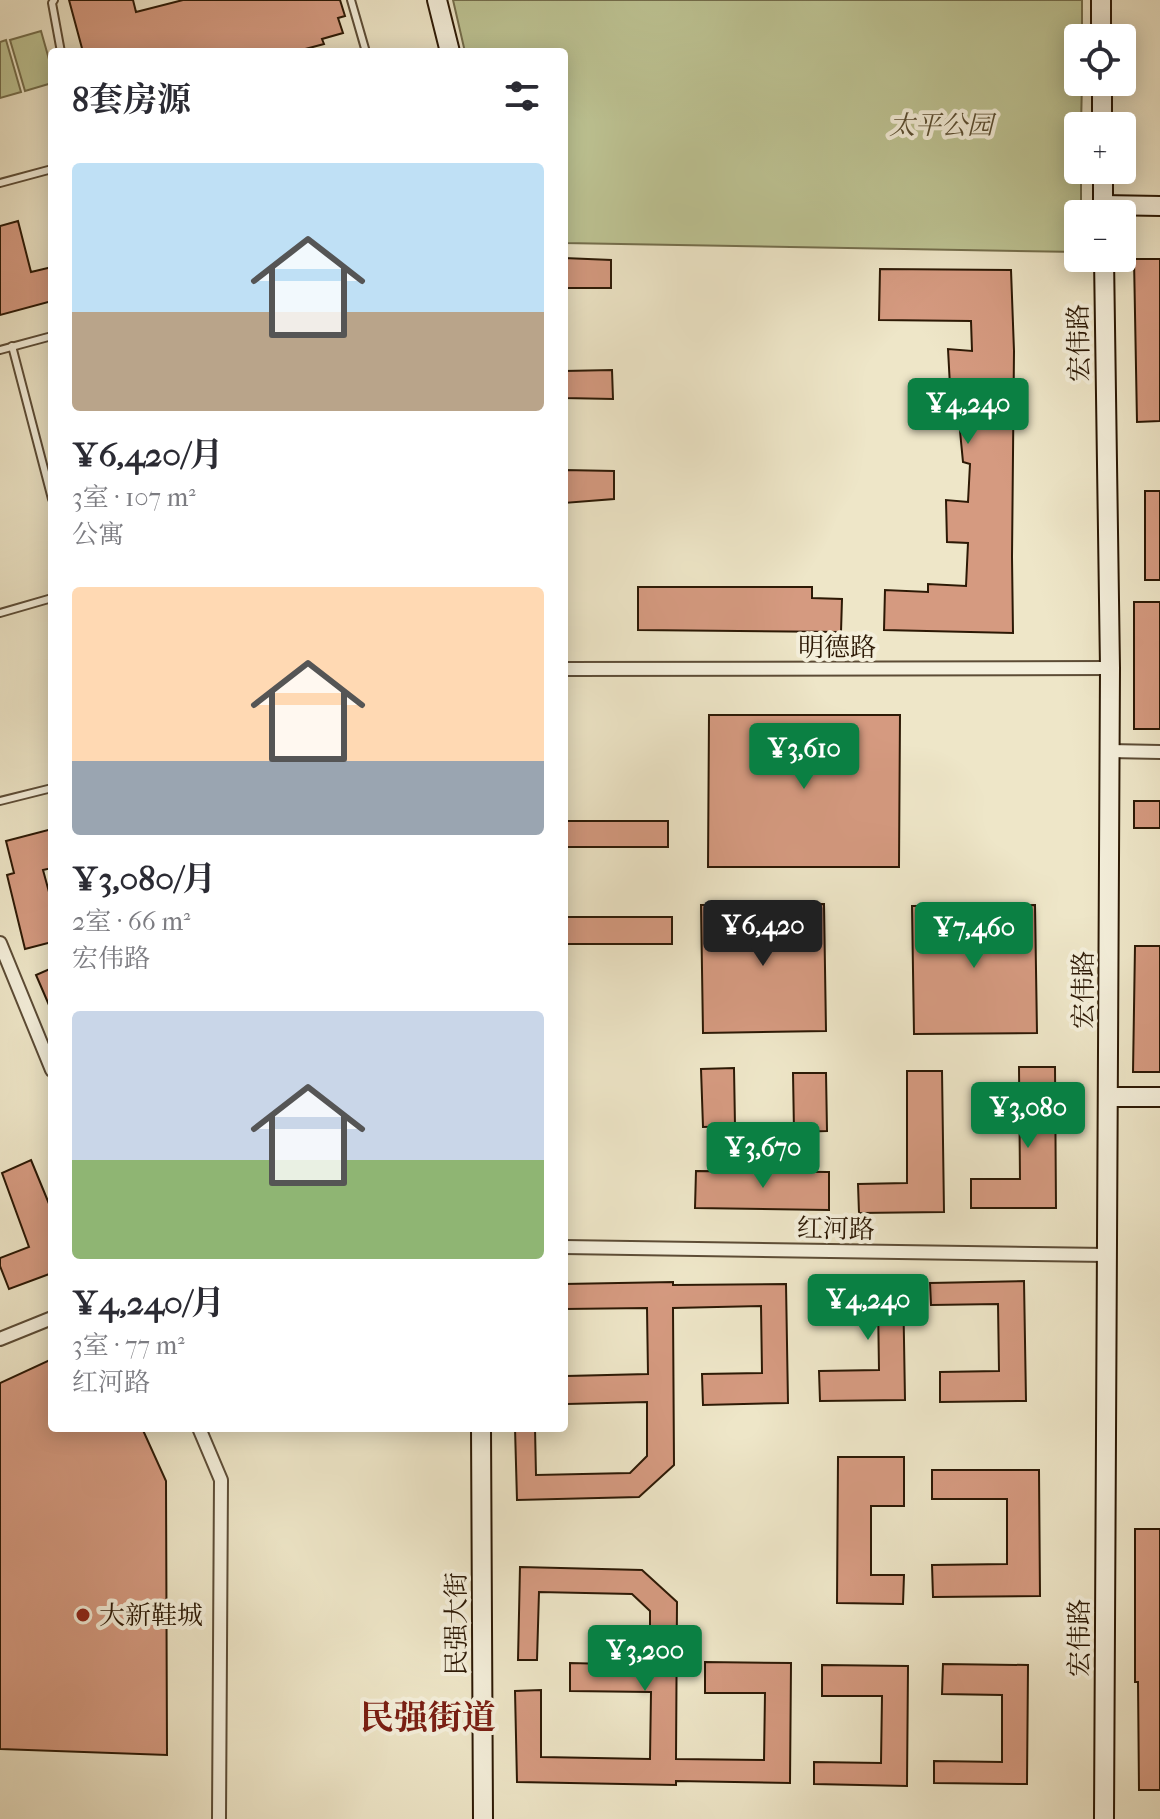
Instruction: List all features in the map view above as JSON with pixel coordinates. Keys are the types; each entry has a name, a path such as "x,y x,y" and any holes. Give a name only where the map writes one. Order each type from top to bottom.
{"main road":[{"path":"437,0 449,48"},
{"path":"1101,0 1101,24"},
{"path":"1136,208 1160,206"},
{"name":"宏伟路","path":"1104,272 1110,751 1104,1819"},
{"path":"1108,1097 1160,1097"},
{"name":"民强大街","path":"481,1432 483,1819"}],"street":[{"name":"明德路","path":"568,669 1110,668"},
{"path":"1110,751 1160,752"},
{"path":"0,943 48,1060"},
{"name":"红河路","path":"568,1247 1107,1255"},
{"path":"0,1339 48,1320"},
{"path":"201,1432 221,1480 219,1819"}],"lane":[{"path":"54,0 60,48"},
{"path":"351,0 365,48"},
{"path":"0,183 48,170"},
{"path":"0,350 48,337"},
{"path":"12,346 48,484"},
{"path":"0,613 48,599"},
{"path":"0,801 48,789"}],"green space":[{"name":"太平公园","path":"453,0 1082,0 1082,24 1064,24 1064,96 1082,96 1081,112 1064,112 1064,184 1081,184 1081,200 1064,200 1064,252 568,243 568,48 464,48"},
{"path":"41,31 48,56 48,84 25,91 10,40"},
{"path":"6,40 21,92 0,98 0,42"}],"building":[{"path":"69,0 133,0 136,12 183,0 340,0 345,16 338,18 343,33 322,39 324,44 309,48 82,48"},
{"path":"18,221 31,272 48,268 48,302 0,315 0,226"},
{"path":"568,258 611,260 611,288 568,288"},
{"path":"1136,259 1160,259 1160,421 1137,422"},
{"path":"880,269 1011,270 1014,351 1013,633 884,630 885,590 928,592 928,584 966,586 968,543 947,542 946,500 968,502 970,464 963,462 960,431 969,432 968,386 950,386 948,349 972,351 971,321 879,320"},
{"path":"612,370 613,399 568,398 568,371"},
{"path":"568,470 614,471 614,499 568,503"},
{"path":"1145,491 1160,491 1160,580 1145,580"},
{"path":"638,587 812,587 812,598 842,599 841,632 638,630"},
{"path":"1134,602 1160,602 1160,729 1134,729"},
{"path":"709,715 900,715 899,867 708,867"},
{"path":"1134,801 1160,801 1160,828 1134,828"},
{"path":"568,821 668,821 668,847 568,847"},
{"path":"48,830 48,869 43,870 48,888 48,943 25,949 7,875 14,873 6,841"},
{"path":"824,904 826,1031 703,1033 701,905"},
{"path":"1035,905 1037,1033 914,1034 912,906"},
{"path":"568,917 672,917 672,944 568,944"},
{"path":"1135,946 1160,946 1160,1072 1133,1072"},
{"path":"48,970 48,1003 36,975"},
{"path":"1019,1067 1055,1067 1056,1208 971,1208 971,1179 1020,1179"},
{"path":"734,1068 735,1126 703,1127 701,1069"},
{"path":"907,1071 942,1071 944,1212 859,1213 858,1184 907,1183"},
{"path":"793,1073 826,1073 827,1131 794,1132"},
{"path":"31,1160 48,1201 48,1274 9,1289 0,1258 29,1247 2,1173"},
{"path":"696,1171 829,1172 829,1210 695,1208"},
{"path":"903,1281 905,1400 820,1401 819,1371 879,1370 878,1303 810,1304 810,1282"},
{"path":"1024,1281 1026,1401 940,1402 940,1372 999,1371 998,1304 931,1305 930,1283"},
{"path":"568,1284 786,1284 788,1403 703,1405 702,1374 762,1373 761,1306 673,1308 674,1465 639,1497 517,1500 515,1432 535,1432 536,1475 630,1473 647,1456 647,1402 568,1404 568,1376 648,1374 647,1308 568,1309"},
{"name":"大新鞋城","path":"48,1361 48,1432 144,1432 166,1481 167,1755 0,1749 0,1383"},
{"path":"838,1457 904,1457 904,1506 871,1506 871,1575 904,1575 903,1604 837,1603"},
{"path":"932,1470 1039,1470 1040,1596 933,1597 932,1565 1007,1564 1007,1499 932,1499"},
{"path":"1135,1529 1160,1529 1160,1790 1139,1790"},
{"path":"520,1567 642,1570 677,1602 676,1759 764,1760 765,1693 705,1693 705,1662 791,1663 790,1783 676,1781 676,1785 517,1782 515,1691 541,1690 541,1757 650,1759 651,1692 570,1691 570,1663 650,1665 650,1611 632,1594 539,1592 537,1660 518,1660"},
{"path":"943,1664 1028,1665 1027,1784 934,1783 934,1761 1002,1762 1002,1695 942,1694"},
{"path":"822,1665 908,1666 907,1786 814,1784 814,1762 881,1763 882,1696 822,1696"}],"place":[{"name":"大新鞋城","path":"83,1615"}],"district":[{"name":"民强街道","path":"428,1718"}]}
